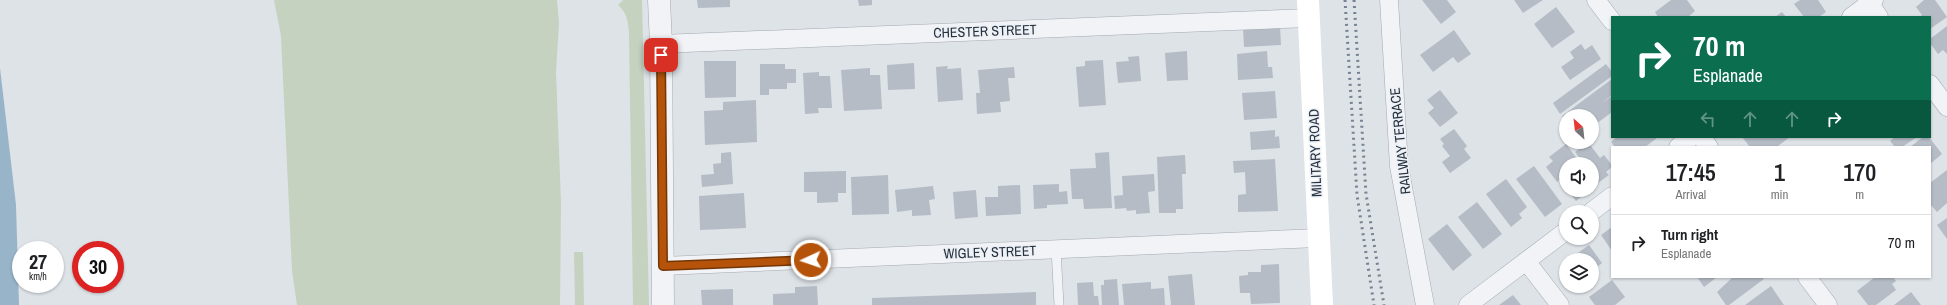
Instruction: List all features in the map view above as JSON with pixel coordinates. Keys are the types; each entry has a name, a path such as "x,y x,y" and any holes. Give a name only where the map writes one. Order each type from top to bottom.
{"main road":[{"name":"MILITARY ROAD","path":"1308,9 1322,305"}],"street":[{"path":"659,0 661,44 663,305"},
{"name":"RAILWAY TERRACE","path":"1389,0 1399,166 1425,305"},
{"path":"1596,0 1611,19"},
{"path":"1853,16 1872,5"},
{"name":"CHESTER STREET","path":"661,44 1308,9"},
{"path":"1931,85 1947,107"},
{"path":"1679,146 1691,138"},
{"path":"1702,138 1708,146"},
{"path":"1599,206 1611,197"},
{"path":"1468,305 1559,236"},
{"name":"WIGLEY STREET","path":"663,266 1318,238"},
{"path":"1526,261 1560,305"},
{"path":"1808,278 1828,305"}],"lane":[{"path":"1056,250 1059,305"}],"green space":[{"path":"274,0 557,0 559,23 556,72 561,203 560,305 297,305 292,271 281,36"},
{"path":"623,0 642,0 649,305 633,305 629,33 626,18 618,5"},
{"path":"574,252 583,252 584,305 575,305"}],"water":[{"path":"0,68 16,205 17,241 12,241 12,293 19,293 19,305 0,305"}],"building":[{"path":"697,0 730,0 730,7 698,8"},
{"path":"858,0 872,0 872,5 859,6"},
{"path":"1422,0 1447,0 1456,12 1441,24"},
{"path":"1514,0 1543,0 1523,13"},
{"path":"1671,0 1687,0 1695,11 1689,16 1657,16 1655,12"},
{"path":"1800,0 1818,0 1826,12 1820,16 1803,16 1794,4"},
{"path":"1924,0 1935,0 1947,17 1931,28 1931,16 1920,16 1922,15 1916,7"},
{"path":"1556,7 1575,32 1552,48 1534,24"},
{"path":"1782,12 1785,16 1776,16"},
{"path":"1280,26 1281,45 1244,47 1243,28"},
{"path":"1947,26 1947,54 1943,50 1938,54 1931,44 1931,38"},
{"path":"1454,30 1471,54 1458,63 1453,57 1433,72 1420,55"},
{"path":"1581,44 1585,50 1592,45 1601,59 1570,80 1561,67 1574,58 1570,52"},
{"path":"1187,51 1188,80 1167,81 1165,53"},
{"path":"1267,51 1268,67 1272,67 1273,78 1238,80 1237,54"},
{"path":"1139,56 1141,81 1118,83 1116,62 1129,61 1128,57"},
{"path":"1103,60 1106,105 1079,107 1076,67 1085,66 1085,61"},
{"path":"704,61 736,61 736,97 705,98"},
{"path":"914,63 915,89 888,90 887,65"},
{"path":"760,64 785,64 785,69 796,69 796,83 787,83 787,89 769,89 769,95 760,95"},
{"path":"1606,64 1611,71 1611,77 1567,109 1559,109 1559,112 1553,103"},
{"path":"948,66 947,69 961,68 963,100 938,102 936,67"},
{"path":"1014,67 1015,78 1008,78 1010,101 1000,102 1001,112 977,114 976,93 980,93 978,70"},
{"path":"870,68 870,75 880,75 882,109 844,111 841,70"},
{"path":"819,72 819,76 830,76 832,108 818,108 819,113 805,114 803,73"},
{"path":"1611,80 1611,96 1602,103 1611,97 1611,113 1599,122 1599,109 1571,109"},
{"path":"1440,90 1458,113 1440,127 1428,113 1434,108 1427,100"},
{"path":"1275,91 1277,118 1244,120 1242,93"},
{"path":"756,100 757,142 705,145 704,111 723,110 723,102"},
{"path":"1454,129 1467,146 1464,149 1471,158 1450,173 1442,162 1450,156 1442,146 1444,144 1440,139"},
{"path":"1275,130 1275,137 1279,136 1280,148 1251,150 1250,132"},
{"path":"1616,138 1657,138 1646,146 1614,146 1611,142"},
{"path":"1743,138 1789,138 1778,146 1749,146"},
{"path":"1894,138 1916,138 1904,146 1894,146 1890,141"},
{"path":"1922,138 1930,138 1942,154 1931,163 1931,146 1911,146"},
{"path":"1559,149 1570,149 1576,157 1559,157 1559,180 1557,182 1546,167 1553,161 1549,157"},
{"path":"1579,149 1593,149 1600,158 1604,155 1611,164 1611,168 1606,172 1609,175 1599,182 1599,157 1579,157 1575,152"},
{"path":"731,152 733,184 702,187 701,175 714,174 713,164 721,163 721,153"},
{"path":"1109,152 1112,208 1084,209 1083,199 1072,199 1070,169 1096,168 1095,153"},
{"path":"1185,155 1186,174 1182,174 1183,209 1176,209 1176,213 1159,213 1157,157"},
{"path":"1275,159 1278,211 1238,212 1238,195 1246,194 1245,172 1234,173 1233,161"},
{"path":"1534,166 1562,204 1545,217 1516,179"},
{"path":"1947,170 1947,203 1937,212 1931,205 1931,182"},
{"path":"846,171 846,193 838,193 838,202 817,203 817,192 804,192 804,172"},
{"path":"1154,174 1155,191 1148,192 1150,213 1136,214 1136,210 1127,211 1126,208 1115,209 1114,196 1123,195 1122,176"},
{"path":"888,175 889,214 852,215 851,177"},
{"path":"1506,179 1527,207 1519,214 1522,218 1511,227 1486,194"},
{"path":"1059,184 1059,192 1067,191 1068,204 1047,205 1047,208 1034,209 1033,185"},
{"path":"1020,185 1021,214 986,216 985,197 998,197 998,186"},
{"path":"933,186 935,199 929,200 931,215 912,216 912,210 897,212 895,190"},
{"path":"976,190 978,217 955,219 953,192"},
{"path":"744,193 746,228 700,230 699,196"},
{"path":"1573,197 1581,197 1576,201"},
{"path":"1477,202 1502,234 1483,249 1458,217"},
{"path":"1947,218 1947,239 1937,225"},
{"path":"1447,224 1472,255 1453,271 1428,239"},
{"path":"1611,228 1611,250 1601,235"},
{"path":"1589,245 1595,253 1578,253"},
{"path":"1279,264 1280,303 1251,304 1250,293 1240,293 1239,276 1248,275 1248,272 1261,272 1261,265"},
{"path":"1192,274 1195,305 1171,305 1168,276"},
{"path":"1698,278 1716,278 1704,287"},
{"path":"1732,278 1764,279 1729,305 1726,305 1717,292"},
{"path":"1874,278 1894,278 1896,281 1892,284 1896,290 1876,305 1868,305 1857,291"},
{"path":"1117,279 1119,305 1102,305 1101,285 1104,285 1104,280"},
{"path":"1612,280 1625,297 1615,305 1595,305 1589,297 1594,293 1599,293 1599,290"},
{"path":"1093,282 1094,296 1098,296 1099,305 1078,305 1077,283"},
{"path":"1151,282 1151,289 1164,288 1165,305 1124,305 1122,284"},
{"path":"817,286 818,305 773,305 773,294 795,293 795,287"},
{"path":"1771,286 1784,305 1745,305"},
{"path":"733,289 733,305 702,305 701,290"},
{"path":"1036,292 1036,305 872,305 872,298"},
{"path":"1911,292 1921,305 1894,305"},
{"path":"1513,295 1521,305 1499,305"}],"railway":[{"path":"1345,0 1357,195 1374,305"},
{"path":"1354,0 1366,194 1384,305"}],"route":[{"path":"661,55 663,266 811,260"}]}
